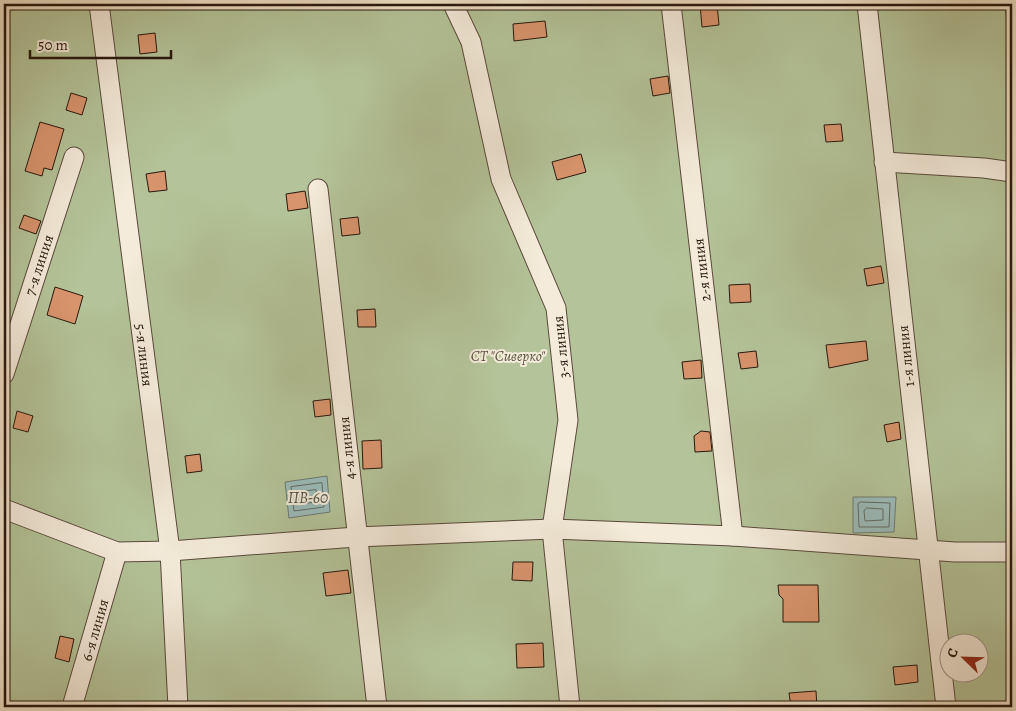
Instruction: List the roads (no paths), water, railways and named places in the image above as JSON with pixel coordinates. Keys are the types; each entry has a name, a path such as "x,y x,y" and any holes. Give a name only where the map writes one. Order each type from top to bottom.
{"street":[{"name":"5-я линия","path":"99,4 170,552 178,707"},
{"name":"3-я линия","path":"453,4 471,42 501,179 556,308 568,420 552,529 570,707"},
{"name":"2-я линия","path":"671,4 733,536"},
{"name":"1-я линия","path":"867,4 946,707"},
{"name":"7-я линия","path":"4,374 74,157"},
{"path":"884,162 984,168 1012,172"},
{"name":"4-я линия","path":"318,189 356,537 377,707"},
{"path":"4,509 117,552 170,552 356,537 552,529 733,536 927,550 1012,552"},
{"name":"6-я линия","path":"72,707 117,552"}],"water":[{"name":"ПВ-60","path":"327,476 330,512 289,518 285,482"},
{"path":"853,497 896,497 894,532 853,533"}],"park label":[{"name":"СТ \"Сиверко\"","path":"508,356"}]}
